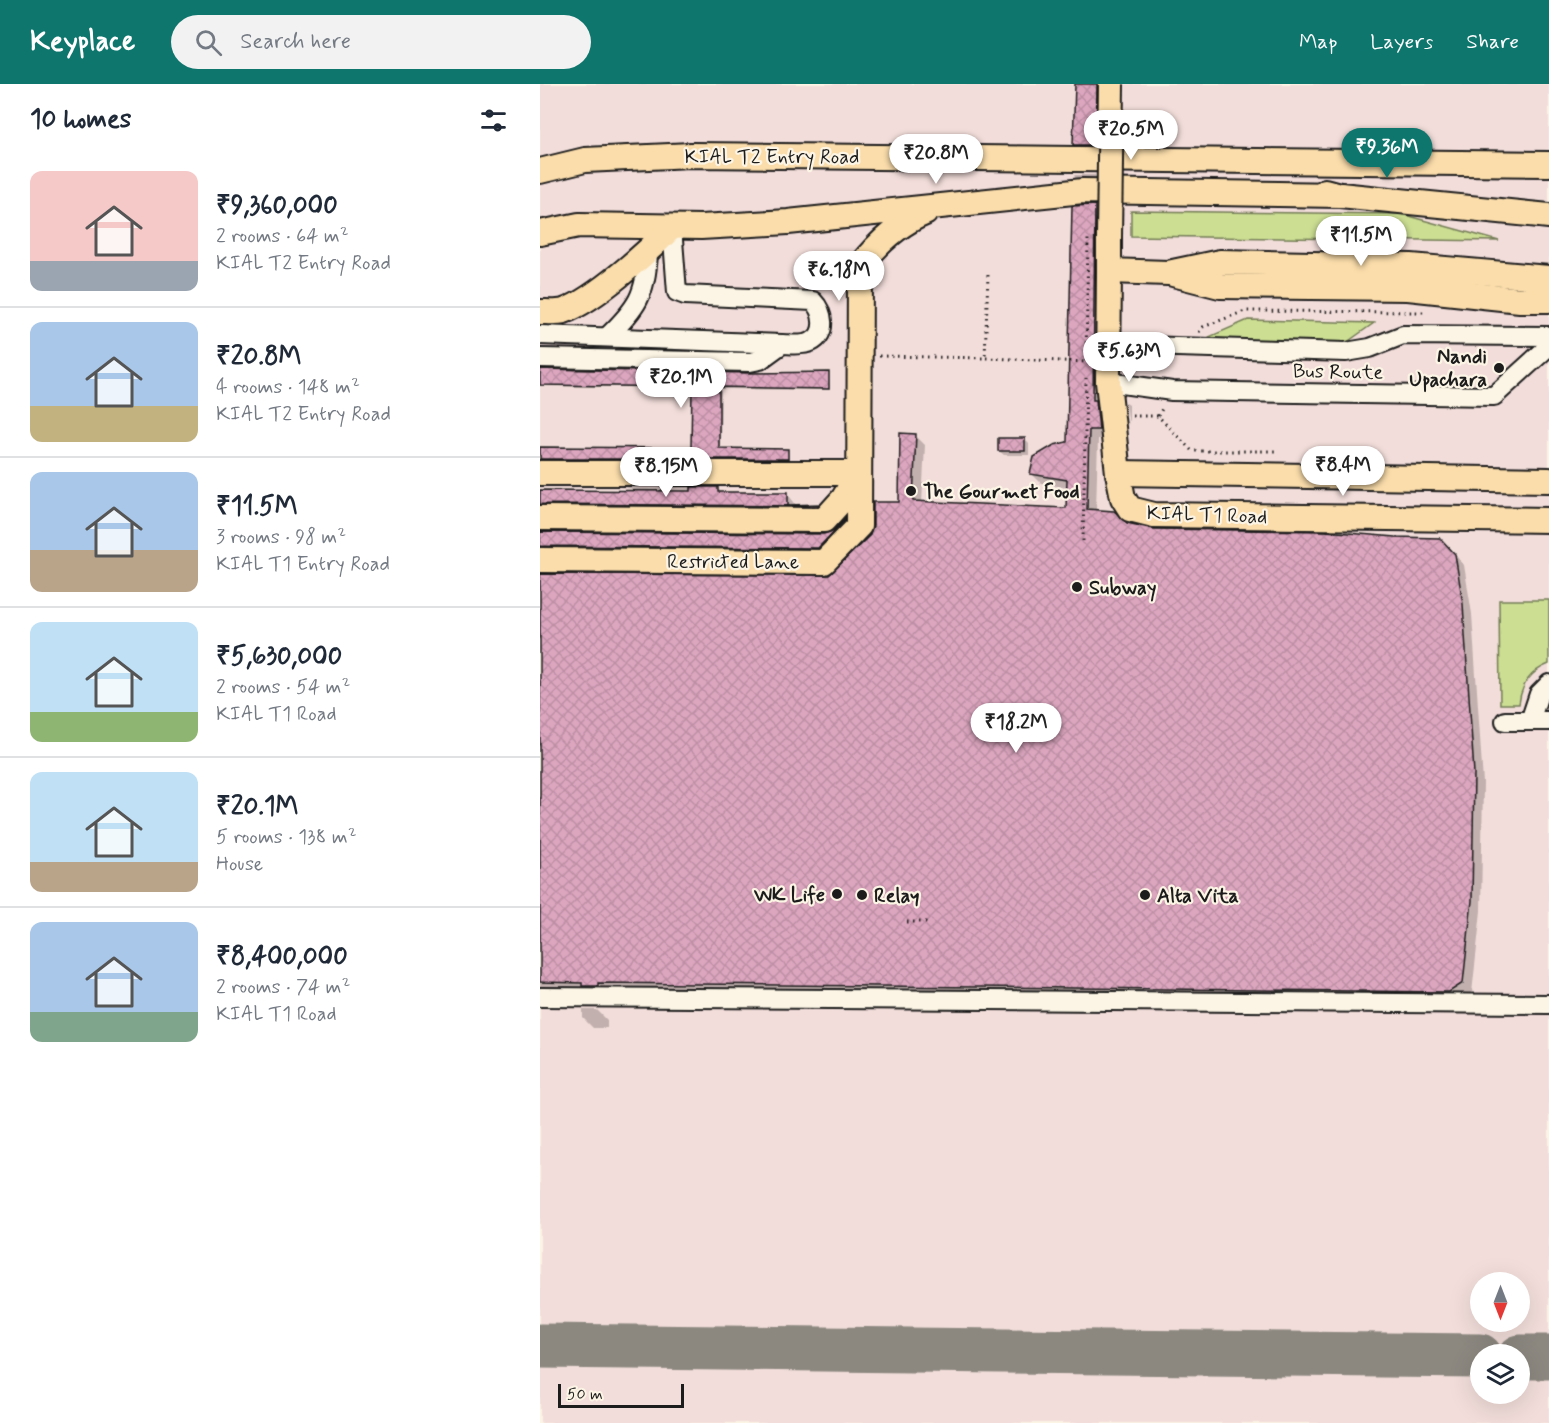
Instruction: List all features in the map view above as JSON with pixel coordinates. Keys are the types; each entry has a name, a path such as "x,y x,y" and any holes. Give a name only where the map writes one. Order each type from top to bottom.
{"main road":[{"path":"1111,84 1108,382 1118,473"},
{"path":"540,158 590,153 692,154"},
{"name":"KIAL T2 Entry Road","path":"540,171 585,160 692,154 1549,164"},
{"name":"KIAL T2 Entry Road","path":"1083,191 1222,159 1340,195 1549,216"},
{"path":"540,232 579,225 672,227 788,222 1083,191 1340,195"},
{"name":"Restricted Lane","path":"540,560 824,562 859,526 858,356 861,266 872,251 900,226 923,213 948,205"},
{"path":"540,312 563,311 648,253 672,227"},
{"path":"1168,273 1220,262 1411,266 1549,278"},
{"path":"1109,271 1168,273 1220,286 1408,288 1520,300 1549,300"},
{"path":"540,473 859,473"},
{"path":"540,518 824,520 843,499 859,473"},
{"name":"KIAL T1 Road","path":"1549,480 1118,473 1123,498 1130,509 1154,515 1549,520"}],"lane":[{"path":"540,335 782,344 813,342 819,334 822,323 821,309 813,301 685,295 677,292 672,227"},
{"path":"608,337 636,307 646,276 648,253"},
{"name":"Bus Route","path":"1109,345 1184,350 1346,352 1370,348 1403,335 1549,336"},
{"path":"540,358 750,362 760,360 782,344"},
{"name":"Bus Route","path":"1108,382 1172,390 1494,396 1549,346"},
{"path":"1530,721 1539,694 1549,684"},
{"path":"1505,721 1549,721"},
{"path":"544,1001 1549,1004"}],"path":[{"path":"985,358 988,275"},
{"path":"1184,350 1203,327 1245,311 1430,312"},
{"path":"858,356 1087,361 1083,541"},
{"path":"1158,416 1172,390"},
{"path":"1085,417 1158,416 1191,452 1277,451"},
{"path":"907,922 928,922"}],"shaded area":[{"path":"540,84 1549,84 1549,1423 540,1423"}],"green space":[{"path":"1131,211 1401,214 1499,241 1131,236"},
{"path":"1248,320 1374,323 1343,345 1203,346 1209,337"},
{"path":"1499,600 1549,600 1549,664 1528,680 1519,704 1500,704"}],"building":[{"path":"1075,84 1097,84 1096,145 1073,145"},
{"path":"1095,205 1093,400 1096,400 1099,430 1089,430 1087,509 1114,511 1127,523 1154,529 1325,531 1440,538 1455,554 1463,604 1474,773 1472,901 1463,983 1449,992 598,983 598,986 582,986 582,983 540,982 540,574 829,575 870,535 873,526 873,502 899,502 900,433 916,434 913,501 1066,508 1067,480 1030,474 1034,457 1054,445 1067,442 1072,206"},
{"path":"540,369 750,373 829,372 829,389 719,387 719,448 788,449 788,459 540,459 540,447 691,448 692,387 540,385"},
{"path":"998,438 1025,438 1025,451 998,451"},
{"path":"691,487 718,487 718,492 788,492 788,505 819,504 818,506 540,504 540,490 691,491"},
{"path":"845,518 818,548 540,546 540,532 824,534 834,530"}],"taxiway":[{"path":"540,1346 1470,1356"},
{"path":"1530,1357 1549,1357"}],"place":[{"name":"Nandi Upachara","path":"1499,368"},
{"name":"The Gourmet Food","path":"911,491"},
{"name":"Subway","path":"1077,587"},
{"name":"WK Life","path":"837,894"},
{"name":"Relay","path":"862,895"},
{"name":"Alta Vita","path":"1145,895"}]}
